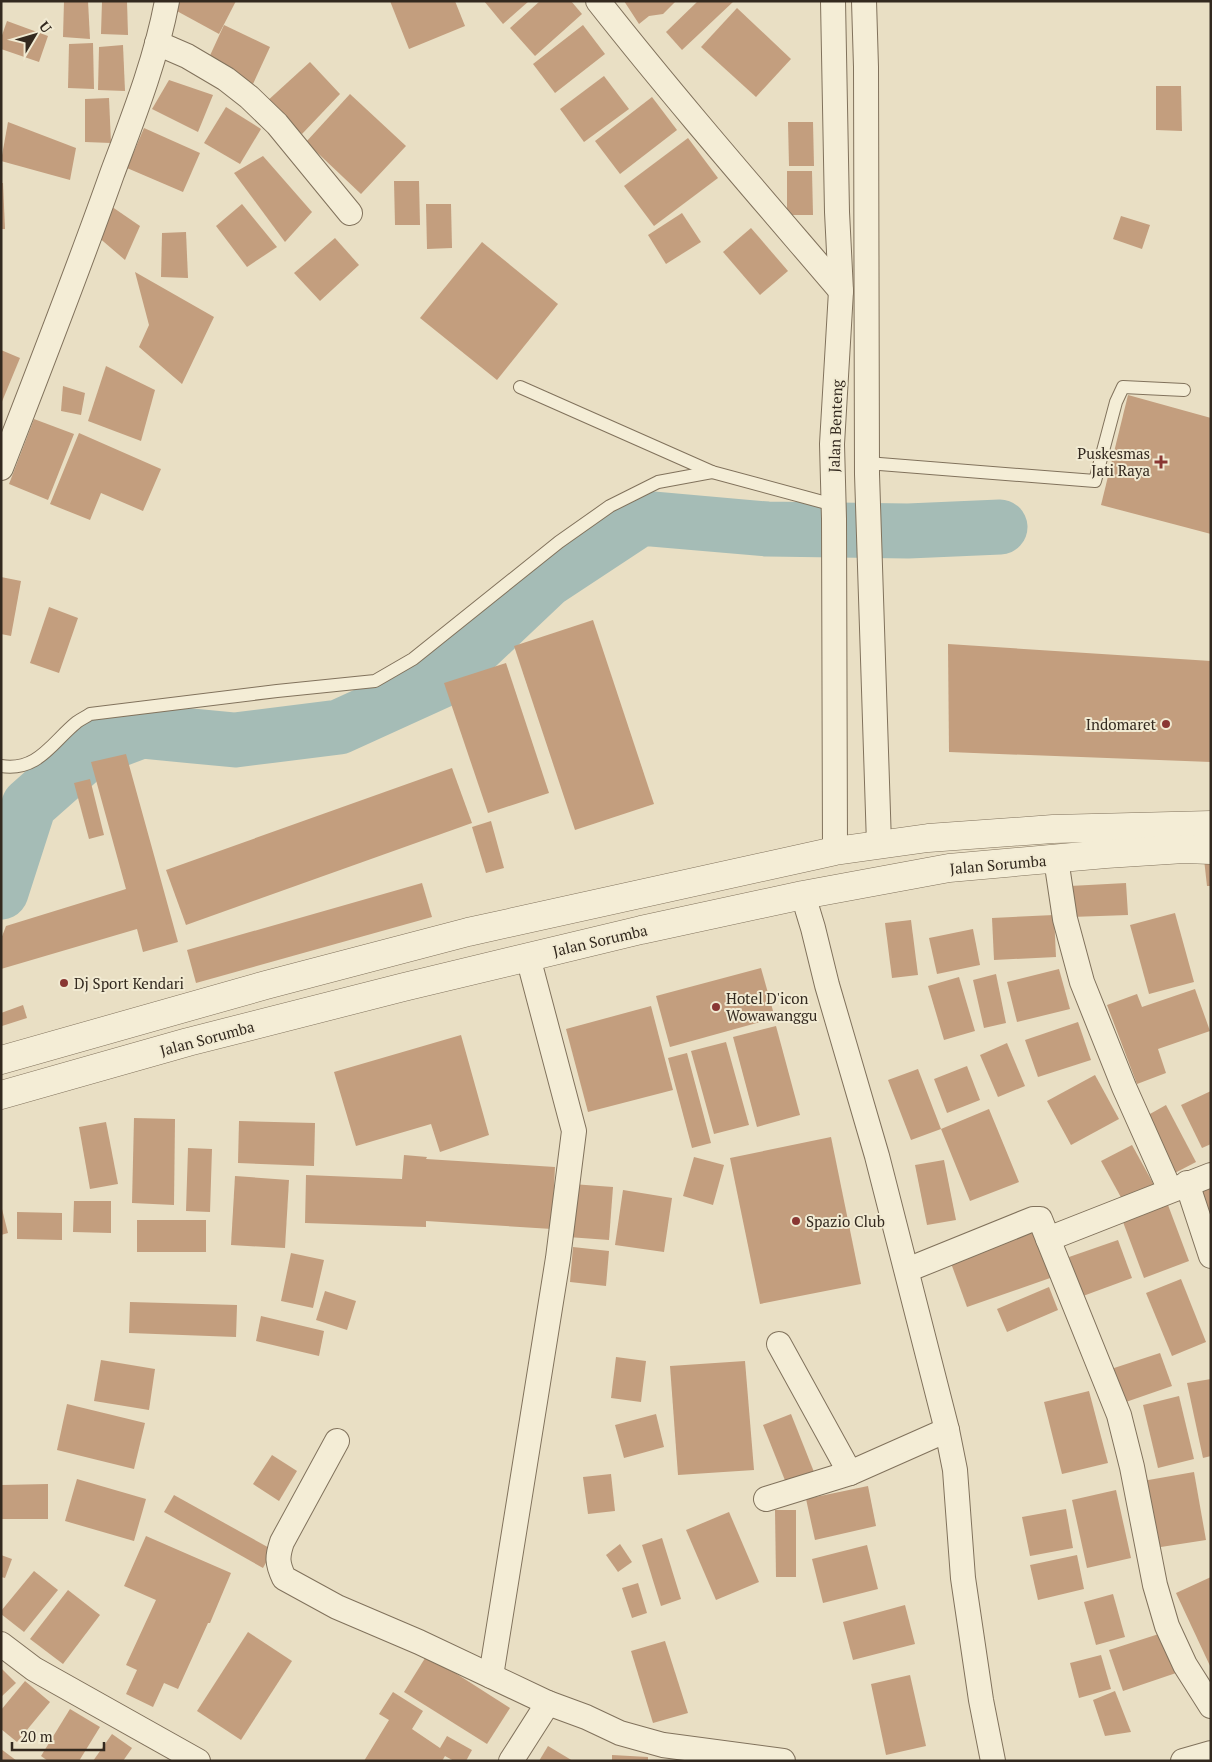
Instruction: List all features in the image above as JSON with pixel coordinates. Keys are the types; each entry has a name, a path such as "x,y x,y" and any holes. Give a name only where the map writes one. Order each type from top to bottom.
{"street":[{"path":"1,468 60,319 128,129 157,43 167,1"},
{"path":"598,1 641,56 841,291"},
{"name":"Jalan Benteng","path":"833,1 837,212 841,291 832,444 835,851"},
{"name":"Jalan Benteng","path":"864,1 867,124 867,463 879,844"},
{"path":"157,43 187,56 226,79 249,97 277,124 350,213"},
{"name":"Jalan Sorumba","path":"1,1060 266,985 468,932 835,851 928,838 1053,829 1211,825"},
{"path":"813,928 833,890 879,844"},
{"name":"Jalan Sorumba","path":"1,1095 188,1042 528,957 803,895 949,868 1106,854 1211,850"},
{"path":"835,851 803,895 877,1156 947,1430 955,1470 964,1578 981,1700 993,1761"},
{"path":"1056,859 1066,919 1082,982 1124,1087 1179,1187 1211,1256"},
{"path":"491,1676 558,1258 574,1131 528,957"},
{"path":"1048,1240 1211,1175"},
{"path":"907,1270 1033,1219 1040,1219 1119,1415 1132,1467 1155,1585 1167,1626 1185,1665 1211,1706"},
{"path":"780,1344 850,1473"},
{"path":"766,1499 850,1473 947,1430"},
{"path":"337,1441 282,1542 277,1557 284,1578 337,1607 420,1642 548,1703 586,1717 620,1733 663,1746 782,1761"},
{"path":"1,1644 34,1669 198,1761"},
{"path":"511,1761 548,1703"},
{"path":"1183,1761 1211,1753"}],"lane":[{"path":"520,387 712,472 834,512"},
{"path":"867,463 1095,482 1116,402 1123,387 1184,390"},
{"path":"1,766 12,768 28,764 46,753 77,722 90,714 375,681 413,659 559,542 610,506 658,482 712,472"}],"building":[{"path":"64,1 88,1 90,39 63,37"},
{"path":"102,1 127,1 128,35 101,34"},
{"path":"179,1 236,1 219,34 175,10"},
{"path":"390,1 455,1 465,26 409,49"},
{"path":"484,1 529,1 503,24"},
{"path":"540,1 571,1 582,14 535,56 510,28"},
{"path":"624,1 676,1 663,14 649,16 639,24"},
{"path":"698,1 734,1 682,50 666,32"},
{"path":"737,8 791,59 756,97 701,47"},
{"path":"7,21 48,36 39,62 1,49 1,38"},
{"path":"224,25 270,47 253,84 207,62"},
{"path":"583,25 605,54 555,93 533,64"},
{"path":"93,43 94,89 68,88 69,44"},
{"path":"123,45 125,91 98,90 99,47"},
{"path":"310,62 340,94 302,134 265,103"},
{"path":"604,76 629,109 584,142 560,109"},
{"path":"169,80 213,95 198,132 152,109"},
{"path":"1156,86 1181,86 1182,131 1156,130"},
{"path":"350,94 406,146 361,194 306,142"},
{"path":"652,97 677,130 620,174 595,141"},
{"path":"109,98 111,143 85,142 85,99"},
{"path":"226,107 261,129 240,164 204,143"},
{"path":"8,122 76,148 70,180 1,161"},
{"path":"788,122 813,122 814,166 789,166"},
{"path":"144,128 200,153 183,192 127,168"},
{"path":"688,138 718,178 654,226 624,186"},
{"path":"263,156 312,212 285,242 234,173"},
{"path":"787,171 812,171 813,215 787,215"},
{"path":"394,181 419,181 420,225 395,225"},
{"path":"1,183 3,183 5,229 1,229"},
{"path":"105,202 140,226 125,260 97,236"},
{"path":"242,204 277,247 247,267 216,226"},
{"path":"426,204 451,204 452,248 427,249"},
{"path":"682,213 701,242 666,264 648,235"},
{"path":"1121,216 1150,225 1142,249 1113,239"},
{"path":"751,228 788,271 760,295 723,252"},
{"path":"186,232 188,278 161,277 162,233"},
{"path":"335,238 359,265 320,301 294,273"},
{"path":"482,242 558,304 497,380 420,318"},
{"path":"135,272 214,317 182,384 139,347 149,325"},
{"path":"1,350 20,358 1,404"},
{"path":"106,366 155,390 141,441 88,421"},
{"path":"63,386 85,393 81,415 61,411"},
{"name":"Puskesmas Jati Raya","path":"1128,395 1211,418 1211,534 1101,505"},
{"path":"34,419 74,434 48,500 9,484"},
{"path":"79,433 161,469 143,511 101,493 90,520 50,504"},
{"path":"1,577 21,581 11,636 1,634"},
{"path":"49,607 78,618 59,673 30,663"},
{"path":"593,620 654,804 575,830 514,646"},
{"path":"948,644 1211,661 1211,762 949,752"},
{"path":"506,663 549,793 488,813 444,683"},
{"path":"126,754 178,942 143,952 137,929 1,969 1,939 6,926 126,889 91,762"},
{"path":"452,768 472,823 186,925 166,870"},
{"path":"90,779 104,835 89,839 74,783"},
{"path":"491,821 504,868 486,873 472,827"},
{"path":"1204,859 1211,859 1211,886 1207,886"},
{"path":"422,883 432,917 196,983 187,950"},
{"path":"1126,883 1128,915 1071,917 1070,886"},
{"path":"1175,913 1194,982 1149,994 1130,925"},
{"path":"1054,915 1056,957 994,960 992,918"},
{"path":"911,920 918,975 892,978 885,923"},
{"path":"973,929 980,965 937,974 929,938"},
{"name":"Hotel D'icon Wowawanggu","path":"761,968 775,1018 670,1047 656,996"},
{"path":"1059,969 1070,1009 1017,1022 1007,982"},
{"path":"996,974 1006,1023 984,1028 973,980"},
{"path":"959,977 975,1031 944,1040 928,986"},
{"path":"1195,989 1210,1031 1158,1049 1166,1073 1137,1084 1107,1005 1137,994 1142,1007"},
{"path":"23,1005 27,1018 2,1026 1,1013"},
{"path":"651,1006 673,1090 588,1112 566,1029"},
{"path":"1078,1022 1091,1060 1038,1077 1025,1040"},
{"path":"776,1026 800,1115 757,1127 733,1037"},
{"path":"461,1035 489,1135 440,1152 431,1124 356,1146 334,1072"},
{"path":"726,1042 749,1125 714,1134 691,1051"},
{"path":"1007,1043 1025,1086 998,1097 980,1055"},
{"path":"687,1053 711,1143 692,1148 668,1058"},
{"path":"967,1066 980,1100 947,1113 934,1079"},
{"path":"918,1069 941,1129 911,1140 888,1080"},
{"path":"1095,1075 1119,1119 1071,1145 1047,1101"},
{"path":"1211,1091 1211,1144 1202,1148 1181,1105"},
{"path":"1166,1105 1196,1162 1171,1175 1141,1119"},
{"path":"989,1109 1019,1182 970,1201 941,1129"},
{"path":"134,1118 175,1119 174,1205 132,1203"},
{"path":"239,1121 315,1123 314,1166 238,1163"},
{"path":"106,1122 118,1184 90,1189 79,1127"},
{"name":"Spazio Club","path":"831,1137 861,1284 760,1304 730,1158"},
{"path":"1132,1145 1154,1185 1123,1201 1101,1161"},
{"path":"188,1148 212,1149 210,1212 186,1211"},
{"path":"404,1155 427,1157 426,1159 555,1167 552,1229 426,1221 426,1227 305,1223 306,1175 402,1179"},
{"path":"694,1157 724,1165 713,1205 683,1196"},
{"path":"944,1160 956,1220 927,1225 915,1165"},
{"path":"235,1176 289,1180 285,1248 231,1245"},
{"path":"1211,1179 1211,1216 1206,1218 1193,1186"},
{"path":"572,1184 613,1187 609,1240 568,1237"},
{"path":"623,1190 672,1198 664,1252 615,1245"},
{"path":"1165,1197 1189,1261 1144,1278 1120,1214"},
{"path":"74,1201 111,1201 111,1233 73,1232"},
{"path":"1,1205 8,1233 1,1235"},
{"path":"17,1212 62,1213 62,1240 17,1239"},
{"path":"137,1220 206,1220 206,1252 137,1252"},
{"path":"1034,1224 1053,1277 967,1307 948,1255"},
{"path":"1118,1240 1132,1278 1083,1296 1069,1257"},
{"path":"573,1247 609,1251 606,1286 570,1282"},
{"path":"291,1253 324,1260 313,1308 281,1301"},
{"path":"1181,1279 1206,1342 1172,1356 1146,1293"},
{"path":"1049,1287 1058,1310 1007,1332 997,1309"},
{"path":"325,1291 356,1301 347,1330 316,1320"},
{"path":"130,1302 237,1305 236,1337 129,1333"},
{"path":"261,1316 324,1331 319,1356 256,1341"},
{"path":"1160,1353 1172,1386 1123,1403 1111,1369"},
{"path":"616,1357 646,1361 641,1402 611,1398"},
{"path":"101,1360 155,1369 149,1410 94,1401"},
{"path":"745,1361 754,1470 678,1475 670,1366"},
{"path":"1211,1379 1211,1456 1203,1458 1187,1383"},
{"path":"1089,1391 1108,1463 1062,1474 1044,1402"},
{"path":"1179,1396 1194,1459 1158,1468 1143,1405"},
{"path":"67,1404 145,1423 134,1469 57,1450"},
{"path":"656,1414 664,1447 624,1458 615,1425"},
{"path":"791,1414 816,1477 788,1488 763,1425"},
{"path":"272,1455 297,1471 279,1501 253,1484"},
{"path":"1194,1472 1206,1540 1148,1549 1137,1482"},
{"path":"611,1474 615,1511 588,1514 583,1477"},
{"path":"77,1479 146,1499 134,1541 65,1521"},
{"path":"48,1484 48,1519 1,1519 1,1485"},
{"path":"868,1486 876,1526 815,1540 806,1499"},
{"path":"1116,1490 1131,1558 1087,1568 1072,1500"},
{"path":"174,1495 273,1550 263,1568 164,1512"},
{"path":"1066,1509 1073,1548 1030,1556 1022,1517"},
{"path":"775,1510 796,1510 796,1577 776,1577"},
{"path":"729,1512 759,1582 716,1600 686,1530"},
{"path":"146,1536 231,1573 210,1623 208,1623 178,1689 164,1683 153,1707 126,1694 137,1670 126,1665 156,1600 124,1586"},
{"path":"662,1538 681,1599 661,1606 642,1545"},
{"path":"620,1544 632,1562 618,1572 606,1555"},
{"path":"867,1545 878,1589 823,1603 812,1559"},
{"path":"1,1555 12,1559 5,1578 1,1577"},
{"path":"1077,1555 1084,1589 1038,1600 1030,1565"},
{"path":"34,1571 58,1590 24,1632 1,1614 1,1611"},
{"path":"1211,1577 1211,1668 1176,1593"},
{"path":"638,1583 647,1613 632,1618 622,1588"},
{"path":"68,1590 100,1615 63,1664 30,1639"},
{"path":"1113,1594 1125,1637 1096,1645 1084,1602"},
{"path":"905,1605 915,1644 853,1660 843,1622"},
{"path":"248,1632 292,1661 241,1740 197,1711"},
{"path":"1165,1632 1179,1672 1123,1691 1109,1650"},
{"path":"665,1641 688,1713 653,1723 631,1651"},
{"path":"427,1655 510,1708 487,1744 404,1692"},
{"path":"1101,1655 1111,1689 1079,1698 1070,1663"},
{"path":"1,1668 16,1683 1,1697"},
{"path":"910,1675 926,1746 886,1755 871,1684"},
{"path":"25,1681 50,1702 17,1742 1,1729 1,1710"},
{"path":"1115,1691 1131,1732 1105,1736 1093,1700"},
{"path":"393,1692 423,1711 412,1729 440,1748 447,1736 472,1750 466,1761 454,1761 445,1756 442,1761 364,1761 389,1720 379,1714"},
{"path":"70,1709 100,1727 79,1761 48,1761 41,1756"},
{"path":"112,1734 132,1748 123,1761 93,1761"},
{"path":"548,1746 573,1761 539,1761"},
{"path":"1,1749 17,1761 1,1761"},
{"path":"612,1755 648,1757 648,1761 612,1761"}],"waterway":[{"path":"1,892 29,805 91,750 141,731 235,740 339,727 440,681 547,580 641,518 767,529 908,531 1000,527"}],"place":[{"name":"Puskesmas Jati Raya","path":"1161,462"},
{"name":"Indomaret","path":"1166,724"},
{"name":"Dj Sport Kendari","path":"64,983"},
{"name":"Hotel D'icon Wowawanggu","path":"716,1007"},
{"name":"Spazio Club","path":"796,1221"}]}
